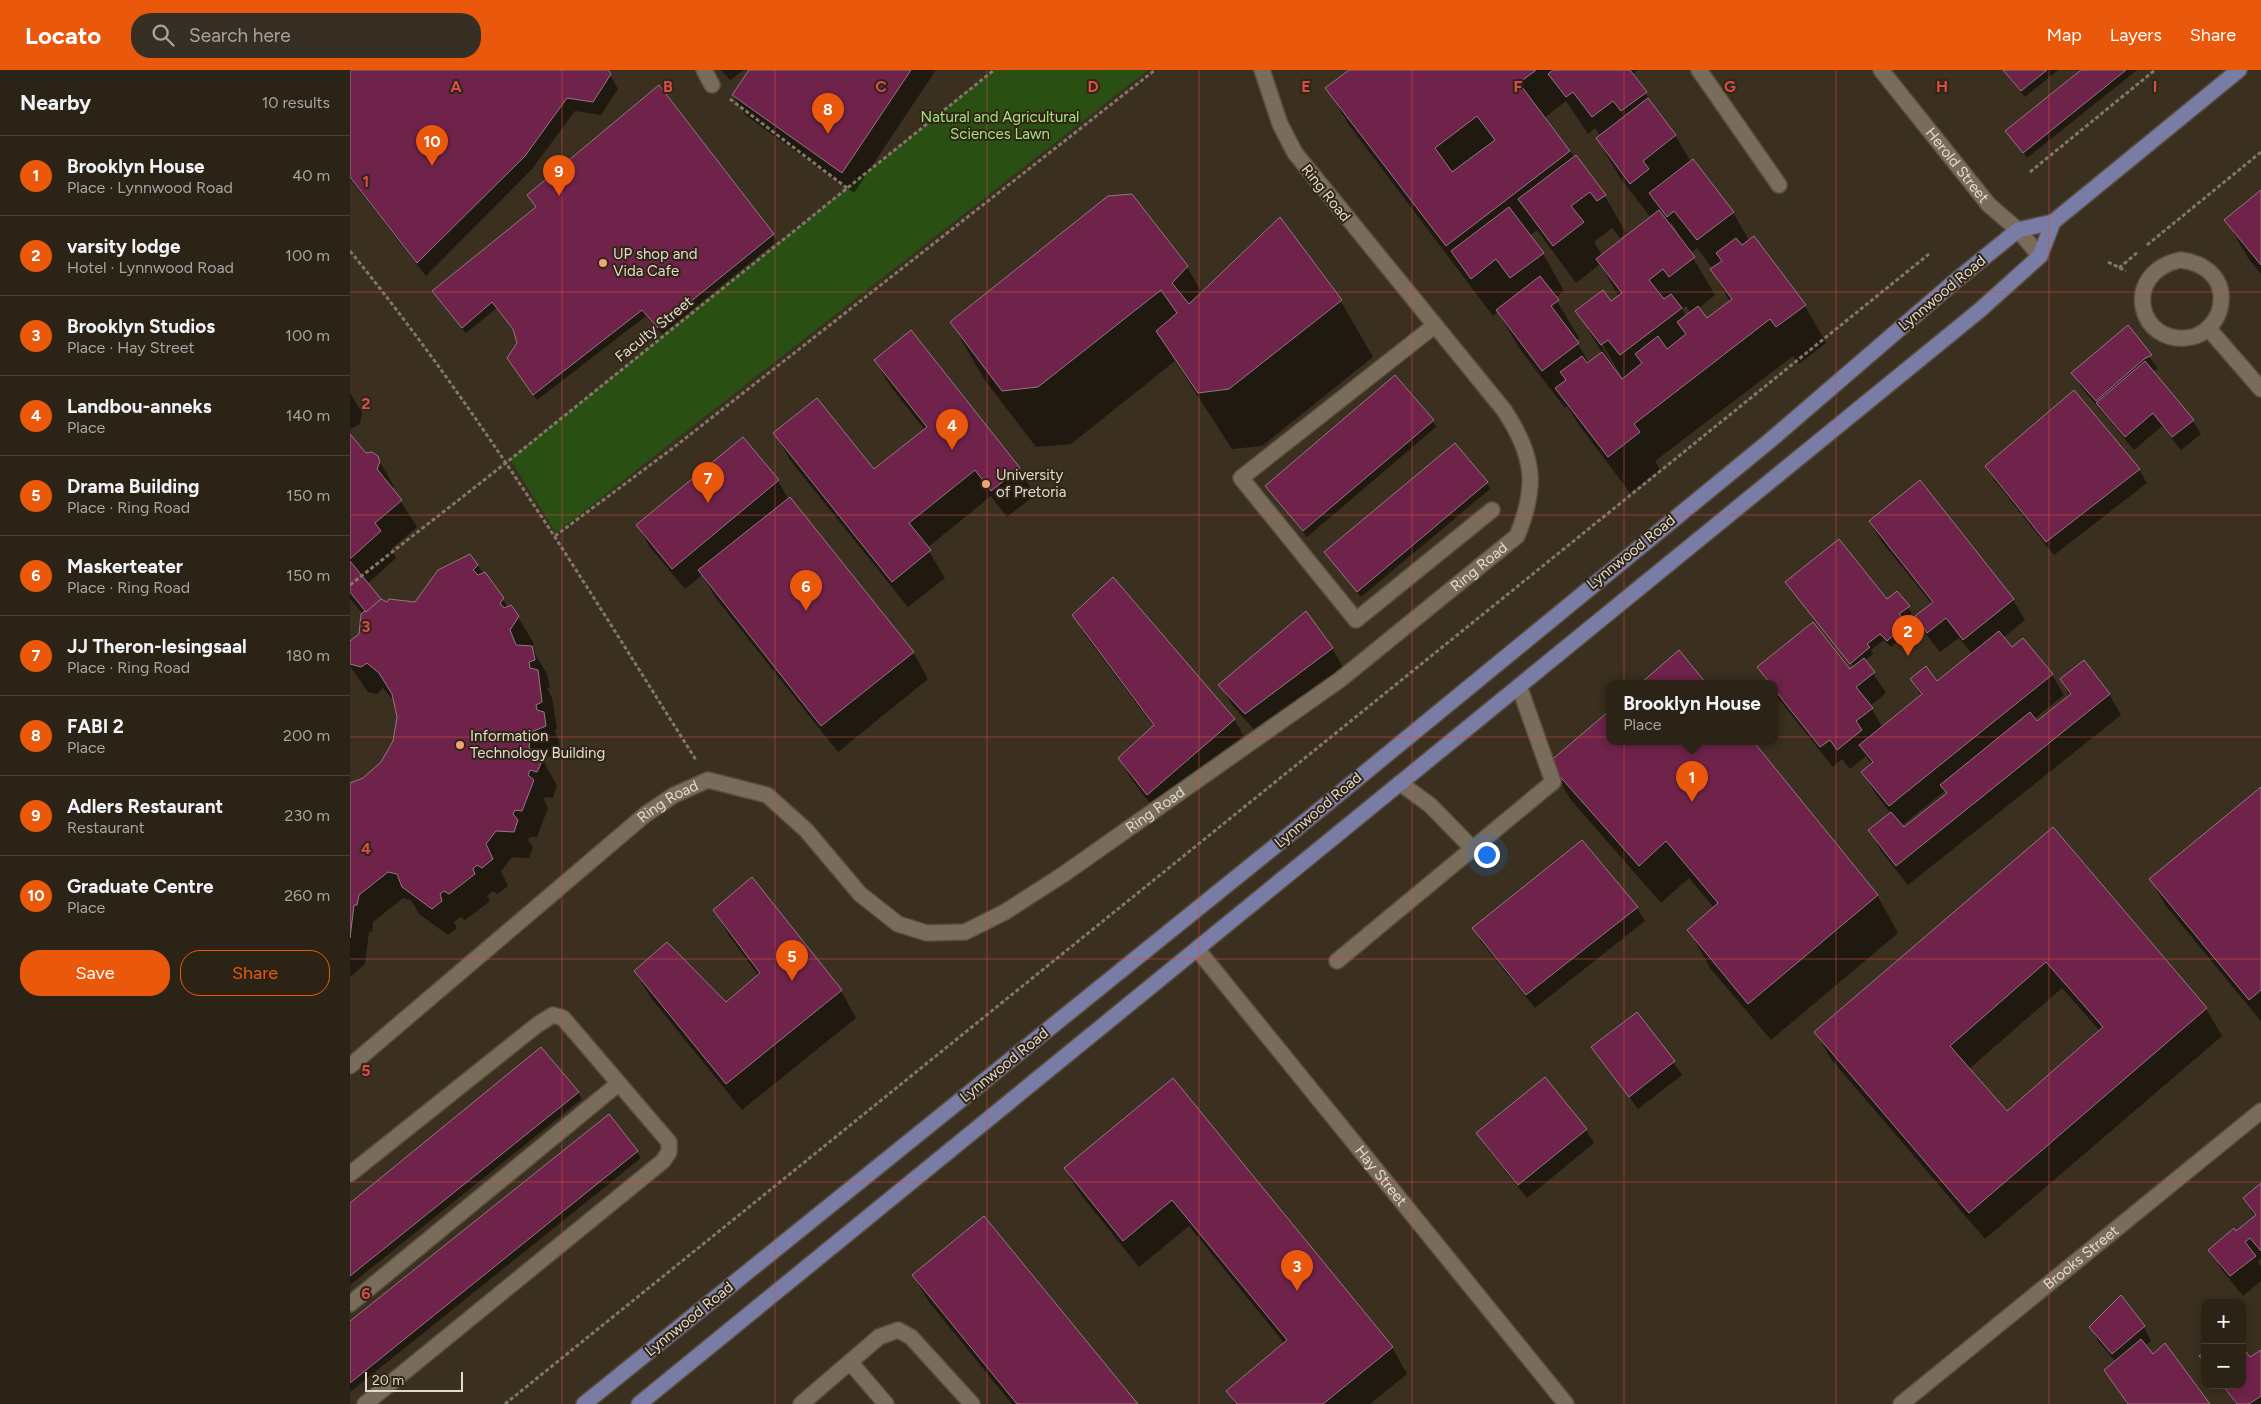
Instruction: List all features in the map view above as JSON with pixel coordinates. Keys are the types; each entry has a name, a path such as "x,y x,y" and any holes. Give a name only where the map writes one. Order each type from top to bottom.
{"main road":[{"name":"Lynnwood Road","path":"584,1404 1279,843 1767,443 1954,282 2018,230 2053,222 2239,70"},
{"name":"Lynnwood Road","path":"639,1404 1980,310 2040,256 2053,222"}],"street":[{"path":"704,70 712,84"},
{"path":"1699,70 1779,185"},
{"name":"Herold Street","path":"1881,70 1989,205 2018,230 2040,256"},
{"name":"Ring Road","path":"350,1066 646,814 674,795 708,780 767,795 806,830 860,894 898,924 927,933 965,932 1005,912 1064,874 1341,679 1517,536 1528,510 1531,480 1528,456 1519,433 1504,410 1295,153 1280,124 1266,73"},
{"path":"2180,260 2194,262 2206,268 2218,284 2221,304 2217,318 2208,328 2197,336 2184,338 2170,337 2158,331 2142,311 2143,294 2147,281 2156,270 2167,263 2180,260"},
{"path":"1434,326 1241,478 1356,620 1492,510"},
{"path":"2208,328 2261,389"},
{"path":"1337,961 1553,782 1519,686"},
{"path":"1400,783 1430,806 1473,849"},
{"name":"Hay Street","path":"1197,950 1566,1404"},
{"path":"350,1174 537,1025 553,1015 563,1018 668,1142 669,1152 663,1161 365,1404"},
{"path":"350,1304 618,1084"},
{"name":"Brooks Street","path":"1901,1404 2261,1111"},
{"path":"801,1404 879,1337 898,1330 911,1336 972,1404"},
{"path":"850,1362 886,1404"}],"path":[{"name":"Faculty Street","path":"350,584 507,462 994,70"},
{"path":"555,536 673,448 1155,70"},
{"path":"2030,172 2155,70"},
{"path":"712,84 847,188"},
{"path":"2119,268 2261,152"},
{"path":"350,251 398,310 507,462 708,780"},
{"path":"505,1404 1929,254"}],"green space":[{"name":"Natural and Agricultural Sciences Lawn","path":"994,70 1148,70 556,533 510,459"}],"building":[{"path":"350,70 608,70 611,74 593,102 567,98 525,156 417,263 350,177"},
{"path":"749,70 911,70 842,173 732,95"},
{"path":"1349,70 1536,70 1519,83 1570,151 1446,246 1325,88","holes":["1477,116 1495,140 1452,172 1435,148"]},
{"path":"1553,70 1630,70 1647,92 1621,111 1613,101 1592,117 1573,92 1566,97 1548,74"},
{"path":"2003,70 2047,70 2021,91"},
{"path":"2081,70 2126,70 2023,153 2005,131"},
{"name":"UP shop and Vida Cafe","path":"659,85 774,234 658,328 642,310 533,395 507,358 517,343 513,329 492,302 462,328 432,291 536,207 527,195"},
{"path":"1648,98 1676,135 1643,161 1649,169 1630,184 1596,138"},
{"path":"1576,155 1606,195 1597,201 1590,192 1571,206 1584,222 1553,246 1518,199"},
{"path":"1693,159 1734,212 1697,240 1674,211 1667,217 1649,193"},
{"path":"2261,190 2261,265 2224,220"},
{"path":"1132,194 1188,266 1172,283 1189,304 1280,217 1342,300 1229,389 1198,393 1156,331 1177,313 1161,290 1038,387 1002,391 950,322 1108,196"},
{"path":"1509,207 1544,253 1510,278 1496,259 1471,279 1451,251"},
{"path":"1659,210 1695,257 1669,277 1663,269 1649,280 1664,299 1671,294 1682,308 1620,355 1608,340 1601,345 1575,311 1603,290 1611,301 1622,293 1596,259"},
{"path":"1754,236 1806,305 1776,327 1770,319 1634,424 1640,432 1608,457 1555,388 1566,380 1560,372 1582,356 1587,363 1602,352 1622,379 1642,363 1635,354 1658,336 1667,349 1686,334 1677,322 1698,306 1707,318 1732,299 1710,269 1722,261 1716,253 1736,238 1742,245"},
{"path":"1540,276 1559,300 1551,306 1579,343 1542,371 1496,310"},
{"path":"2128,325 2152,355 2144,359 2096,401 2071,373"},
{"path":"911,330 1020,468 991,491 975,470 909,523 931,550 892,582 773,433 817,398 874,469 927,427 874,360"},
{"path":"2145,361 2194,420 2172,437 2153,413 2125,437 2096,403"},
{"path":"1395,375 1434,420 1303,531 1265,486"},
{"path":"2074,390 2140,469 2046,542 1985,466"},
{"path":"350,434 366,453 372,452 378,456 380,462 377,469 402,500 375,523 381,531 350,559"},
{"path":"743,437 779,480 672,569 636,525"},
{"path":"1455,443 1488,482 1357,592 1324,552"},
{"path":"1920,480 2014,599 1963,640 1946,618 1927,633 1915,616 1933,602 1869,521"},
{"path":"790,497 914,652 821,726 698,570"},
{"path":"1839,539 1887,599 1897,591 1910,606 1899,614 1907,623 1887,641 1880,634 1867,644 1870,647 1850,664 1785,582"},
{"name":"Information Technology Building","path":"470,554 478,565 473,570 478,575 485,572 504,598 500,603 504,608 511,605 519,616 510,630 516,645 532,646 535,660 529,662 530,668 538,670 542,702 536,705 537,710 544,712 546,726 531,732 529,748 543,759 537,772 530,770 528,775 534,780 522,811 515,810 513,814 518,820 514,832 496,831 486,844 493,859 482,868 477,865 473,869 475,874 449,894 444,891 440,894 442,901 432,909 402,887 397,874 388,872 359,895 357,905 354,905 350,938 350,783 363,778 381,762 393,741 397,717 392,694 379,673 367,663 361,667 350,664 350,641 359,634 361,614 381,599 387,602 389,599 415,602 438,570"},
{"path":"350,561 381,599 366,612 350,592"},
{"path":"1113,577 1235,719 1147,795 1118,758 1154,725 1072,615"},
{"path":"1306,611 1333,648 1245,714 1218,685"},
{"path":"1813,622 1850,669 1864,658 1875,672 1856,687 1873,708 1856,721 1862,730 1837,750 1830,740 1820,747 1778,694 1778,680 1768,680 1757,667"},
{"path":"1999,631 2012,647 2023,638 2053,674 1889,806 1861,772 1873,762 1859,745 1922,694 1910,679 1926,666 1937,681"},
{"path":"1679,650 1704,680 1644,680"},
{"path":"2084,660 2110,694 1896,866 1868,830 1891,812 1904,827 1947,793 1940,785 2030,712 2037,721 2071,694 2060,679"},
{"path":"1606,714 1606,745 1756,745 1878,895 1748,1004 1687,930 1718,903 1666,841 1639,866 1548,763"},
{"path":"2261,787 2261,990 2249,1000 2149,879"},
{"path":"2053,827 2207,1008 1969,1213 1814,1032","holes":["2046,962 2103,1027 2007,1111 1950,1046"]},
{"path":"1582,840 1638,907 1526,995 1472,928"},
{"path":"752,877 842,990 726,1084 634,971 667,942 726,1002 760,973 713,910"},
{"path":"1637,1012 1675,1061 1629,1097 1591,1047"},
{"path":"541,1047 579,1092 350,1276 350,1203"},
{"path":"1545,1077 1587,1129 1518,1185 1476,1133"},
{"path":"1173,1078 1393,1347 1323,1404 1237,1404 1226,1391 1287,1340 1172,1200 1123,1241 1064,1168"},
{"path":"609,1114 638,1151 350,1383 350,1321"},
{"path":"2261,1183 2261,1251 2250,1238 2245,1242 2256,1256 2230,1276 2208,1250 2234,1228 2236,1231 2256,1215 2243,1198"},
{"path":"984,1216 1138,1404 1017,1404 912,1275"},
{"path":"2121,1295 2145,1326 2112,1354 2089,1327"},
{"path":"2141,1339 2153,1354 2165,1343 2210,1404 2128,1404 2104,1370"},
{"path":"2261,1350 2261,1396 2249,1404 2237,1404 2225,1389 2246,1389 2246,1352 2250,1357"}],"place":[{"name":"FABI 2","path":"828,134"},
{"name":"Graduate Centre","path":"432,166"},
{"name":"Adlers Restaurant","path":"559,196"},
{"name":"UP shop and Vida Cafe","path":"603,263"},
{"name":"Landbou-anneks","path":"952,450"},
{"name":"University of Pretoria","path":"986,484"},
{"name":"JJ Theron-lesingsaal","path":"708,503"},
{"name":"Maskerteater","path":"806,611"},
{"name":"varsity lodge","path":"1908,656"},
{"name":"Information Technology Building","path":"460,745"},
{"name":"Brooklyn House","path":"1692,802"},
{"name":"Drama Building","path":"792,981"},
{"name":"Brooklyn Studios","path":"1297,1291"}]}
